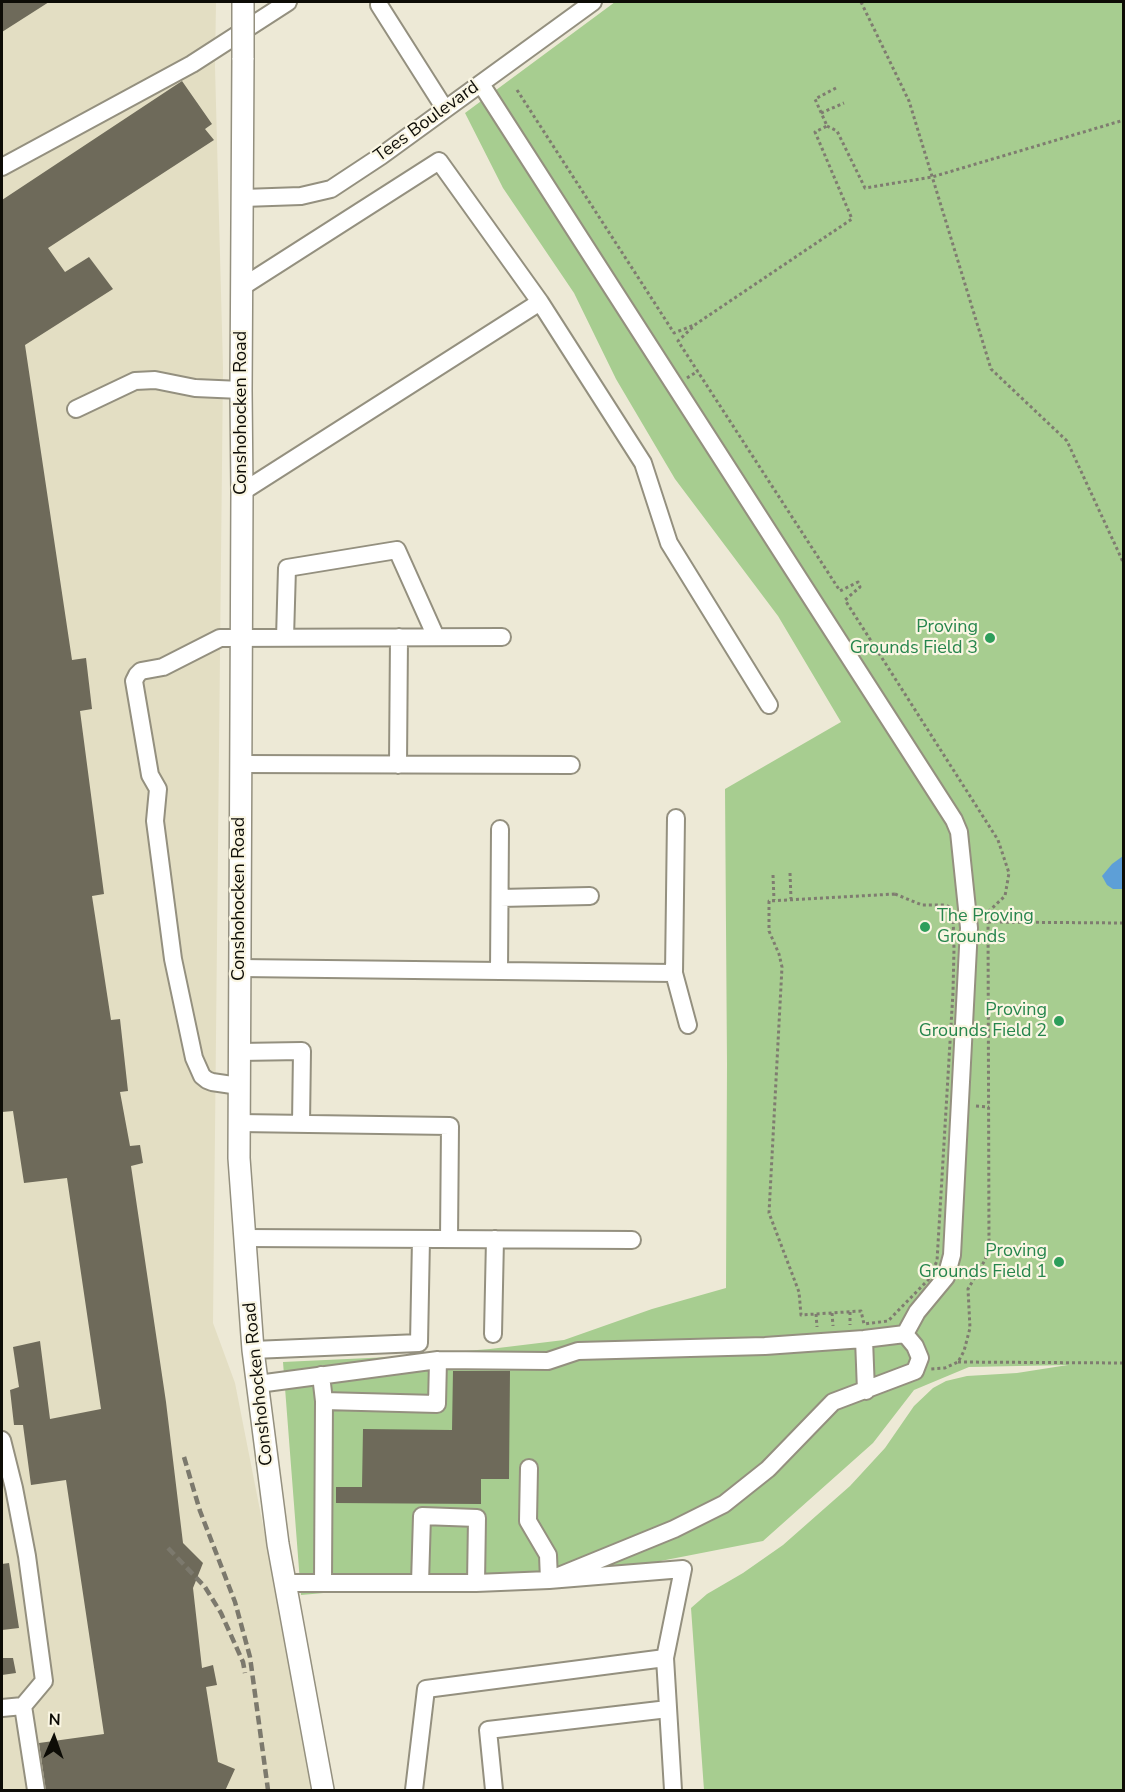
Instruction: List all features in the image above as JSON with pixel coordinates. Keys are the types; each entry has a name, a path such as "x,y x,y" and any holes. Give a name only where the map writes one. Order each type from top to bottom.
{"main road":[{"name":"Conshohocken Road","path":"243,2 239,1158 253,1350 278,1544 323,1791"}],"lane":[{"path":"2,167 192,64 288,2"},
{"name":"Tees Boulevard","path":"243,198 301,196 331,189 445,110 593,2"},
{"path":"379,4 445,110"},
{"path":"481,84 954,819 959,832 969,928 952,1256 946,1277 916,1312 905,1334"},
{"path":"243,287 439,161 540,302 643,462 669,543 770,705"},
{"path":"242,492 540,302"},
{"path":"75,409 135,381 155,380 195,388 241,390"},
{"path":"285,638 287,568 398,550 435,637"},
{"path":"398,765 399,637"},
{"path":"239,1086 207,1080 202,1076 194,1058 166,911 155,821 158,789 150,775 134,681 141,672 164,667 212,640 220,638 502,637"},
{"path":"241,764 571,765"},
{"path":"676,818 674,973 688,1025"},
{"path":"499,971 500,830"},
{"path":"500,898 590,896"},
{"path":"240,968 674,973"},
{"path":"240,1052 302,1051 302,1124"},
{"path":"239,1123 450,1126 449,1239"},
{"path":"245,1238 632,1240"},
{"path":"253,1350 419,1343 421,1239"},
{"path":"493,1334 495,1239"},
{"path":"258,1384 438,1360 548,1361 578,1351 765,1346 905,1334"},
{"path":"549,1580 674,1529 724,1504 768,1469 833,1402 915,1371 920,1358 915,1346 905,1334"},
{"path":"864,1339 866,1391"},
{"path":"324,1401 437,1404 438,1360"},
{"path":"321,1375 324,1401 323,1583"},
{"path":"2,1440 27,1556 44,1681 23,1706 2,1708"},
{"path":"529,1468 528,1521 548,1555 549,1580"},
{"path":"420,1583 422,1516 477,1518 476,1583"},
{"path":"285,1583 476,1583 549,1580 683,1569 665,1658 673,1791"},
{"path":"414,1791 426,1689 665,1658"},
{"path":"23,1706 36,1791"},
{"path":"494,1791 488,1730 668,1710"}],"path":[{"path":"861,2 909,101 991,369 1067,441 1124,564"},
{"path":"836,88 815,99 827,126 837,131 865,188 932,177 1124,120"},
{"path":"517,90 998,840 1009,873 1005,896 988,912 989,1248 985,1260 968,1289 970,1328 964,1351 958,1362"},
{"path":"821,113 844,103"},
{"path":"678,341 696,324 852,219 815,132 827,126"},
{"path":"674,333 696,324"},
{"path":"840,591 858,582 860,587 845,600"},
{"path":"790,873 791,899"},
{"path":"772,875 774,900"},
{"path":"895,894 922,904 945,905 950,907 953,914 953,992 937,1261 928,1280 888,1321 864,1324 861,1311 801,1315 799,1292 769,1214 782,967 769,931 769,901 791,899 895,894"},
{"path":"988,922 1124,923"},
{"path":"976,1107 989,1107"},
{"path":"915,1371 945,1368 958,1362 1124,1363"}],"shaded area":[{"path":"2,2 216,2 215,67 223,368 213,1323 235,1383 315,1790 2,1790"}],"green space":[{"name":"The Proving Grounds","path":"615,2 1123,2 1123,1790 704,1790 691,1608 707,1594 743,1573 783,1545 850,1486 885,1448 914,1406 933,1388 946,1381 967,1376 1017,1373 1068,1365 969,1367 914,1390 873,1443 763,1541 640,1565 301,1595 283,1362 390,1357 564,1340 652,1309 726,1288 725,789 841,722 778,616 675,479 616,379 574,293 503,188 465,113"}],"water":[{"path":"1123,856 1123,889 1113,889 1107,885 1102,876"}],"building":[{"path":"2,2 49,2 2,32"},
{"path":"182,81 212,124 205,129 214,140 48,248 65,272 89,257 113,289 25,345 72,660 86,658 92,709 80,711 104,894 92,896 111,1020 120,1019 128,1091 120,1092 130,1146 140,1145 143,1163 131,1166 166,1402 183,1543 203,1563 193,1588 202,1668 213,1665 217,1685 206,1687 218,1762 235,1769 225,1791 46,1791 39,1743 104,1734 66,1480 31,1485 23,1425 14,1425 10,1390 19,1387 13,1347 40,1341 50,1419 101,1409 67,1178 24,1183 13,1111 2,1112 2,200"},
{"path":"453,1371 510,1371 509,1479 481,1479 481,1504 336,1503 336,1487 362,1487 363,1429 452,1430"},
{"path":"9,1563 19,1628 2,1630 2,1564"},
{"path":"2,1658 13,1658 16,1673 2,1675"}],"railway":[{"path":"184,1457 200,1511 235,1602 250,1657 268,1790"},
{"path":"168,1548 205,1587 221,1613 243,1662 245,1673"}],"place":[{"name":"Proving Grounds Field 3","path":"990,638"},
{"name":"The Proving Grounds","path":"925,927"},
{"name":"Proving Grounds Field 2","path":"1059,1021"},
{"name":"Proving Grounds Field 1","path":"1059,1262"}]}
